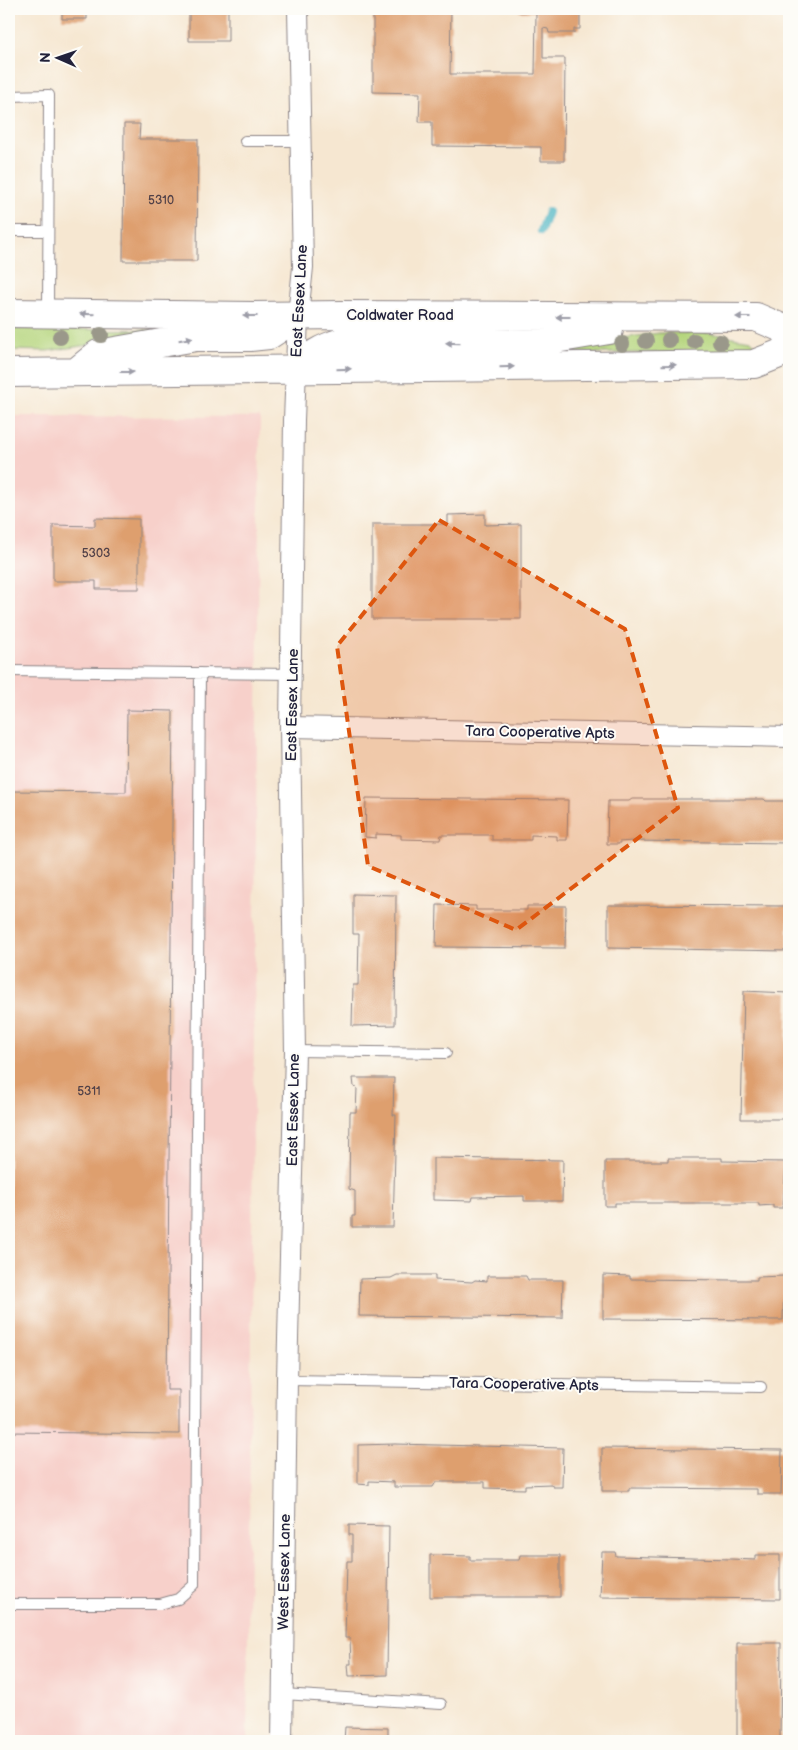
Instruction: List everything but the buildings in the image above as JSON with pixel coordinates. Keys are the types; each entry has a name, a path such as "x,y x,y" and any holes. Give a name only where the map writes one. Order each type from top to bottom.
{"main road":[{"name":"Coldwater Road","path":"9,313 756,317 789,331"},
{"path":"76,372 98,354 196,337 269,335 298,316"},
{"path":"296,370 308,357 328,346 342,342 526,344 620,328 638,317"},
{"path":"9,373 754,364 789,350"}],"street":[{"name":"East Essex Lane","path":"286,1402 295,1051 290,727 296,370 298,316 303,267 298,9"},
{"name":"Tara Cooperative Apts","path":"290,727 789,737"},
{"name":"West Essex Lane","path":"282,1741 286,1402"}],"lane":[{"path":"9,96 49,95 48,313"},
{"path":"245,141 301,141"},
{"path":"9,231 47,231"},
{"path":"9,671 292,674"},
{"path":"9,1604 160,1604 178,1600 194,1586 200,673"},
{"path":"295,1051 446,1053"},
{"name":"Tara Cooperative Apts","path":"287,1380 761,1387"},
{"path":"283,1694 441,1704"}],"highlighted area":[{"path":"439,520 625,629 678,808 516,930 368,866 337,646"}],"shaded area":[{"path":"9,416 260,417 247,1741 9,1741"}],"green space":[{"path":"9,329 166,330 166,334 47,351 9,350"},
{"path":"659,333 708,333 751,340 755,344 753,353 550,353 550,348"}],"waterway":[{"path":"541,231 548,212"}]}
